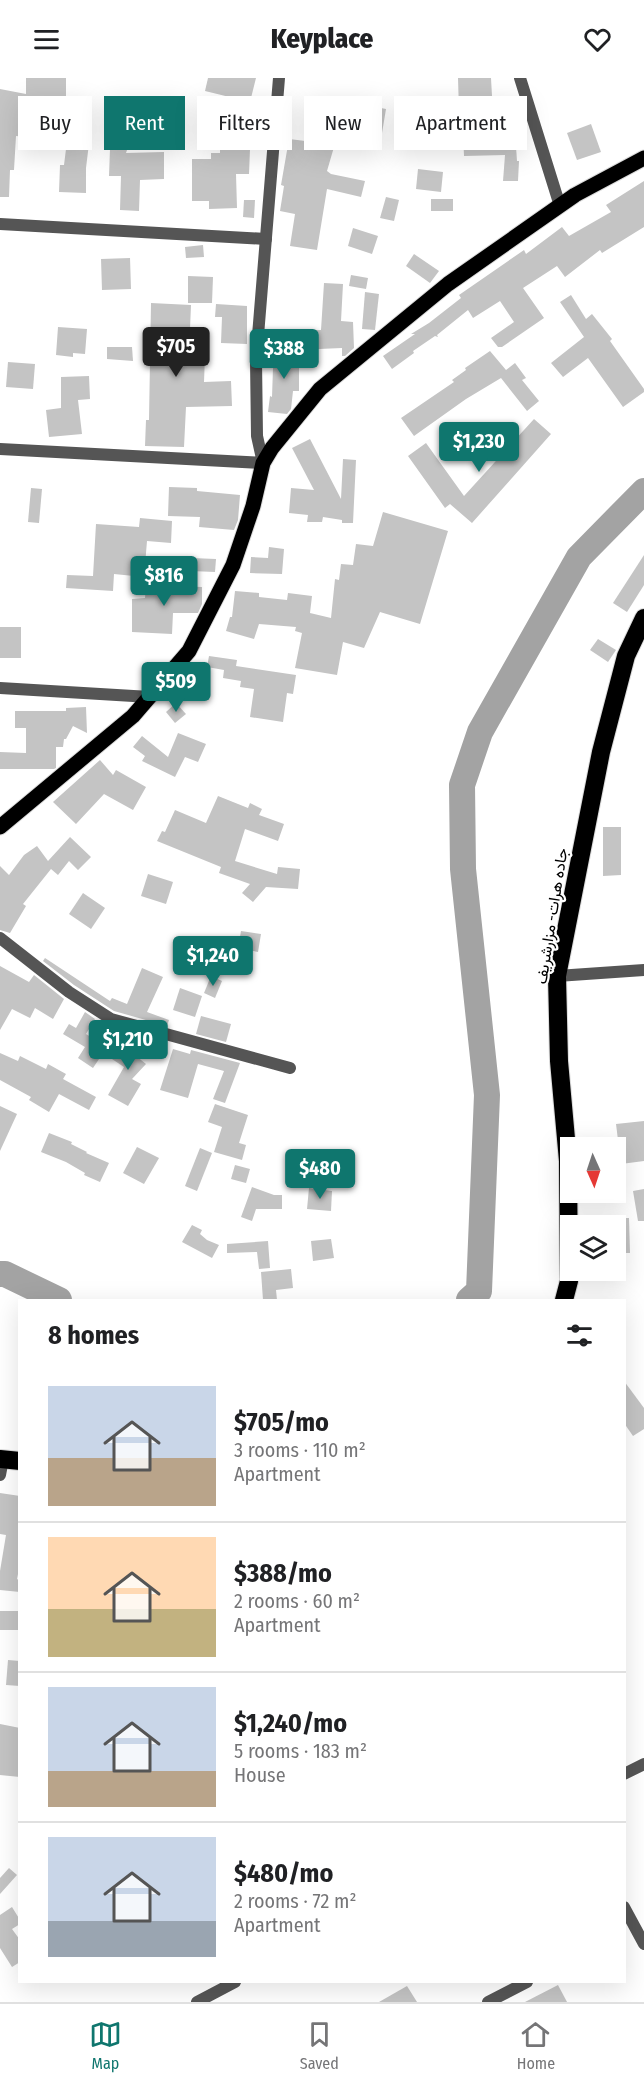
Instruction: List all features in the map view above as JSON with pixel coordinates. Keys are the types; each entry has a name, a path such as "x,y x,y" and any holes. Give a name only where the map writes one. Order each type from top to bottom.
{"highway":[{"name":"جاده هرات- مزارشریف","path":"564,1299 569,1281 568,1161 559,1061 557,976 601,752 626,656 644,618"}],"main road":[{"path":"0,827 133,716 189,651 233,565 253,506 263,463 272,448 320,389 448,284 575,195 644,158"}],"street":[{"path":"0,449 263,463 257,436 256,360 279,78"},
{"path":"520,78 560,206"},
{"path":"0,224 266,239"},
{"path":"0,688 150,697"},
{"path":"0,938 69,992 111,1019 290,1068"},
{"path":"557,976 644,970"},
{"path":"626,1773 644,1764"},
{"path":"629,1927 644,1944"},
{"path":"197,2002 233,1983"},
{"path":"488,2002 525,1983"}],"building":[{"path":"26,78 66,78 66,96 18,96 18,136 16,136 14,170 10,170 9,197 0,197 0,89 26,94"},
{"path":"208,78 256,78 252,96 225,96 205,91"},
{"path":"458,78 491,78 492,96 459,96"},
{"path":"382,108 386,109 382,133"},
{"path":"591,124 601,152 577,160 567,133"},
{"path":"292,139 304,141 304,150 333,150 327,171 331,174 365,181 361,197 327,189 317,250 290,246 295,214 280,211 284,186 281,185 287,150 292,150"},
{"path":"66,150 88,150 86,193 59,192 60,165 64,165"},
{"path":"110,150 127,150 126,153 164,152 164,179 140,180 139,211 120,210 121,176 109,176"},
{"path":"220,150 250,150 249,174 236,174 237,208 209,209 209,201 192,201 192,159 211,159 211,153 220,153"},
{"path":"464,150 516,150 517,161 519,161 518,181 503,181 505,155 464,156"},
{"path":"418,169 443,172 441,192 416,189"},
{"path":"644,181 644,227 602,253 600,250 565,277 557,266 523,288 544,318 502,347 498,347 491,338 514,322 500,301 473,318 468,310 437,335 438,337 435,336 413,351 414,353 392,369 383,356 461,298 459,295 524,250 526,254 562,227 569,236 611,212 606,205"},
{"path":"386,197 399,200 394,221 380,218"},
{"path":"431,199 453,199 453,211 431,211"},
{"path":"244,200 255,200 254,218 243,217"},
{"path":"353,228 378,236 372,254 348,246"},
{"path":"203,245 204,257 186,258 185,247"},
{"path":"414,254 439,271 430,283 406,266"},
{"path":"130,258 131,289 102,290 101,259"},
{"path":"351,275 368,278 366,289 349,286"},
{"path":"188,276 213,277 212,303 188,303"},
{"path":"324,283 343,284 341,321 353,322 354,348 345,356 342,356 342,348 296,350 295,331 321,330"},
{"path":"365,292 379,294 375,330 362,329"},
{"path":"571,295 586,319 592,314 612,339 610,341 644,389 644,392 623,407 588,358 563,377 551,363 584,337 560,302"},
{"path":"151,303 191,305 190,329 185,329 185,355 205,356 204,382 231,381 232,406 186,407 184,447 145,446 146,420 149,420"},
{"path":"216,304 247,306 247,344 221,343 222,317 215,317"},
{"path":"58,327 87,329 85,354 73,353 73,357 56,355"},
{"path":"107,347 132,347 133,361 107,359"},
{"path":"490,351 506,370 515,363 526,378 522,380 539,401 527,411 501,378 466,399 414,436 401,418 454,382 452,380 466,370 465,368"},
{"path":"269,353 303,353 303,368 299,368 299,391 293,391 291,409 287,414 268,412 270,396 272,397 273,368 269,368"},
{"path":"8,362 35,364 33,389 6,387"},
{"path":"89,376 90,399 78,400 82,434 49,437 46,410 61,408 61,377"},
{"path":"534,419 551,434 472,523 450,504 445,508 408,456 426,443 464,496"},
{"path":"310,439 341,499 343,459 356,460 353,523 342,523 342,520 323,517 322,522 307,522 308,515 289,513 291,488 314,490 292,448"},
{"path":"169,487 197,488 197,491 240,495 238,520 234,530 199,527 200,517 168,516"},
{"path":"31,488 42,489 39,523 28,522"},
{"path":"383,512 448,531 420,624 380,612 364,648 343,642 337,675 295,668 302,633 295,631 296,627 259,624 254,639 226,631 230,617 232,617 235,591 259,593 259,597 287,600 288,593 312,596 310,613 331,618 335,579 339,580 341,564 353,565 356,544 373,546"},
{"path":"140,518 172,521 171,543 147,541 144,577 114,574 113,591 66,588 67,575 93,576 96,524 139,527"},
{"path":"269,547 284,549 282,574 250,573 251,557 268,558"},
{"path":"644,555 644,585 627,612 613,603"},
{"path":"192,558 216,559 215,572 191,571"},
{"path":"146,585 202,587 202,604 198,613 173,613 172,634 132,632 132,599 145,598"},
{"path":"0,627 21,627 21,658 0,658"},
{"path":"598,639 616,650 608,662 590,650"},
{"path":"209,656 237,660 236,666 296,675 293,694 287,693 283,722 250,717 254,689 240,687 241,681 223,678 224,670 207,667"},
{"path":"176,703 186,714 175,723 166,712"},
{"path":"86,707 87,733 73,726 64,739 63,747 56,747 56,768 0,769 0,752 26,753 26,728 15,728 15,711 66,711 66,708"},
{"path":"178,733 206,744 198,762 185,757 175,777 142,761 145,756 133,747 142,736 168,757"},
{"path":"100,760 113,775 116,770 146,787 133,810 104,794 76,824 53,802"},
{"path":"218,796 248,808 250,803 262,809 259,815 284,824 278,841 245,829 235,861 277,874 278,867 300,869 298,889 266,887 253,902 242,893 250,884 219,873 221,867 157,841 162,831 165,832 175,810 206,823"},
{"path":"603,827 621,827 621,875 603,876"},
{"path":"70,837 91,857 78,870 69,861 58,875 51,869 23,904 26,906 10,933 0,930 0,866 9,875 24,855 37,846 48,861"},
{"path":"148,874 173,882 166,904 141,896"},
{"path":"83,893 105,908 91,929 69,914"},
{"path":"241,931 261,934 258,952 238,948"},
{"path":"45,958 110,1001 112,998 127,1004 142,968 163,977 147,1012 169,1020 167,1026 114,1011 74,985 43,961"},
{"path":"0,966 29,982 34,975 64,999 53,1019 35,1008 30,1018 12,1009 0,1030"},
{"path":"211,976 222,981 215,998 204,993"},
{"path":"180,988 202,996 195,1017 173,1010"},
{"path":"85,1012 95,1019 86,1034 107,1047 93,1068 78,1058 85,1047 63,1034 69,1024 76,1028"},
{"path":"201,1016 231,1024 226,1042 196,1034"},
{"path":"133,1035 145,1046 136,1056 146,1064 132,1079 141,1084 128,1106 108,1095 124,1067 112,1059"},
{"path":"173,1049 190,1054 191,1050 240,1063 225,1103 213,1099 224,1071 198,1064 188,1098 160,1090"},
{"path":"0,1053 18,1061 20,1056 46,1069 48,1064 66,1074 63,1079 96,1097 89,1110 59,1094 49,1112 29,1100 31,1097 0,1080"},
{"path":"215,1104 248,1115 239,1143 246,1145 242,1160 214,1152 222,1127 208,1122"},
{"path":"0,1106 17,1114 0,1151"},
{"path":"644,1121 644,1161 626,1163 626,1137 618,1137 616,1124"},
{"path":"49,1133 72,1142 71,1144 86,1153 109,1163 100,1182 84,1175 85,1173 66,1162 41,1152"},
{"path":"137,1147 159,1158 144,1184 123,1173"},
{"path":"200,1148 212,1153 197,1191 185,1186"},
{"path":"235,1165 250,1169 246,1183 231,1179"},
{"path":"252,1187 274,1195 282,1195 282,1209 256,1209 252,1221 241,1217"},
{"path":"309,1188 332,1191 331,1211 307,1209"},
{"path":"644,1189 644,1221 638,1221 633,1191"},
{"path":"626,1218 629,1218 630,1253 626,1253"},
{"path":"192,1225 202,1230 200,1234 207,1240 219,1245 212,1258 182,1242"},
{"path":"331,1239 334,1258 313,1261 311,1241"},
{"path":"268,1241 270,1268 259,1269 257,1252 227,1253 227,1244"},
{"path":"291,1269 293,1288 276,1290 277,1299 263,1299 261,1272"},
{"path":"626,1384 644,1408 644,1429 633,1436 626,1426"},
{"path":"0,1493 18,1496 18,1592 0,1590 0,1571 6,1535 0,1534"},
{"path":"0,1611 18,1611 18,1630 0,1630"},
{"path":"8,1660 18,1661 18,1686 6,1685"},
{"path":"0,1724 18,1728 18,1777 0,1775"},
{"path":"9,1868 17,1875 0,1894 0,1878"},
{"path":"12,1907 18,1917 18,1925 12,1929 18,1937 18,1963 12,1967 0,1948 0,1915"},
{"path":"558,1985 567,2002 525,2002"},
{"path":"407,1986 417,2002 379,2002"}],"waterway":[{"path":"470,1299 479,1291 487,1095 463,869 462,785 480,732 579,557 644,491"},
{"path":"0,1274 5,1274 57,1299"}]}
